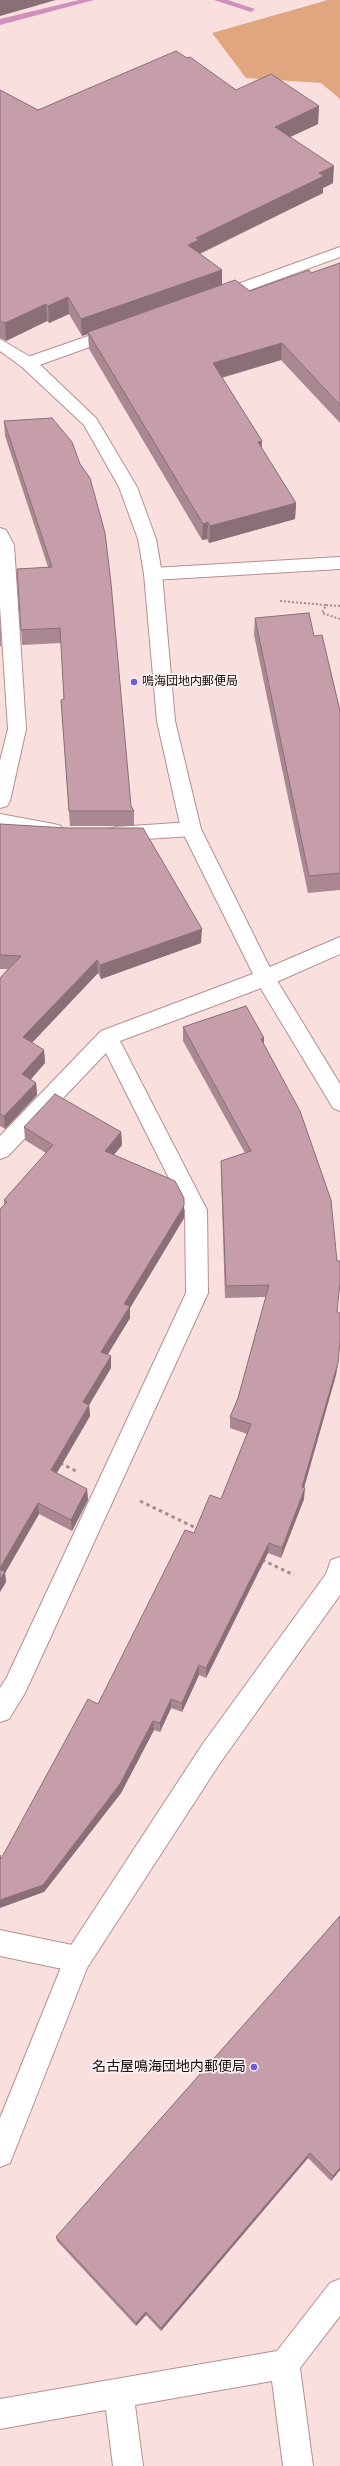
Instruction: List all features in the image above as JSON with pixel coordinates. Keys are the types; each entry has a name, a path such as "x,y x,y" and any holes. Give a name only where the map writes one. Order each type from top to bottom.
{"street":[{"path":"198,303 340,252"},
{"path":"28,363 130,327"},
{"path":"0,344 28,363 90,422 128,487 147,539 153,574 166,721 191,829 265,978 340,1102"},
{"path":"0,534 5,545 17,729 0,801"},
{"path":"153,574 340,563"},
{"path":"0,821 75,834"},
{"path":"98,834 135,834 191,829"},
{"path":"0,1150 108,1037 265,978 340,945"},
{"path":"0,1710 16,1685 197,1293 196,1210 108,1037"},
{"path":"0,2153 77,1959 211,1754 339,1576"},
{"path":"0,1942 77,1959"},
{"path":"0,2414 285,2364 340,2293"},
{"path":"285,2364 298,2466"},
{"path":"119,2393 128,2466"}],"path":[{"path":"280,601 340,606"},
{"path":"326,605 322,613 340,619"},
{"path":"57,1462 205,1532"},
{"path":"261,1559 296,1576"}],"shaded area":[{"path":"328,0 340,0 340,99 321,83 246,78 212,33"}],"building":[{"path":"176,51 187,58 190,57 236,90 271,74 319,106 275,127 334,166 319,173 324,176 196,238 199,240 188,245 222,270 81,319 68,297 48,306 46,304 5,323 0,321 0,90 38,110"},
{"path":"340,263 340,405 282,343 213,363 262,441 258,442 296,503 210,526 208,522 203,524 88,332 235,280 250,291 309,270 311,273"},
{"path":"52,418 72,442 80,464 90,478 105,533 111,583 131,806 134,811 69,811 61,700 64,699 60,628 21,630 17,569 52,567 4,421"},
{"path":"309,613 314,636 322,635 340,711 340,873 309,876 255,618"},
{"path":"0,824 67,828 143,828 202,929 100,965 97,960 23,1037 44,1050 22,1074 36,1083 4,1116 0,1114 0,978 21,956 0,955"},
{"path":"246,1006 264,1038 261,1039 300,1111 331,1200 337,1261 340,1261 340,1282 337,1312 340,1313 338,1363 302,1487 305,1488 282,1548 269,1543 206,1668 199,1665 182,1703 171,1699 160,1723 153,1721 120,1784 43,1885 0,1900 0,1855 1,1859 88,1699 98,1704 185,1530 194,1533 210,1495 221,1499 251,1424 230,1417 238,1398 269,1285 226,1286 221,1161 251,1151 183,1027"},
{"path":"55,1094 121,1132 105,1151 175,1181 184,1198 184,1206 124,1304 130,1306 101,1352 111,1356 83,1402 89,1405 51,1470 87,1489 71,1520 38,1503 0,1568 0,1209 7,1202 4,1200 53,1145 24,1127"},
{"path":"0,1569 5,1572 0,1579"},
{"path":"340,1916 340,2168 333,2176 310,2153 161,2328 146,2312 136,2323 56,2237"}],"waterway":[{"path":"0,22 90,0"},
{"path":"218,0 251,9"}],"place":[{"name":"鳴海団地内郵便局","path":"134,682"},
{"name":"名古屋鳴海団地内郵便局","path":"254,2067"}]}
